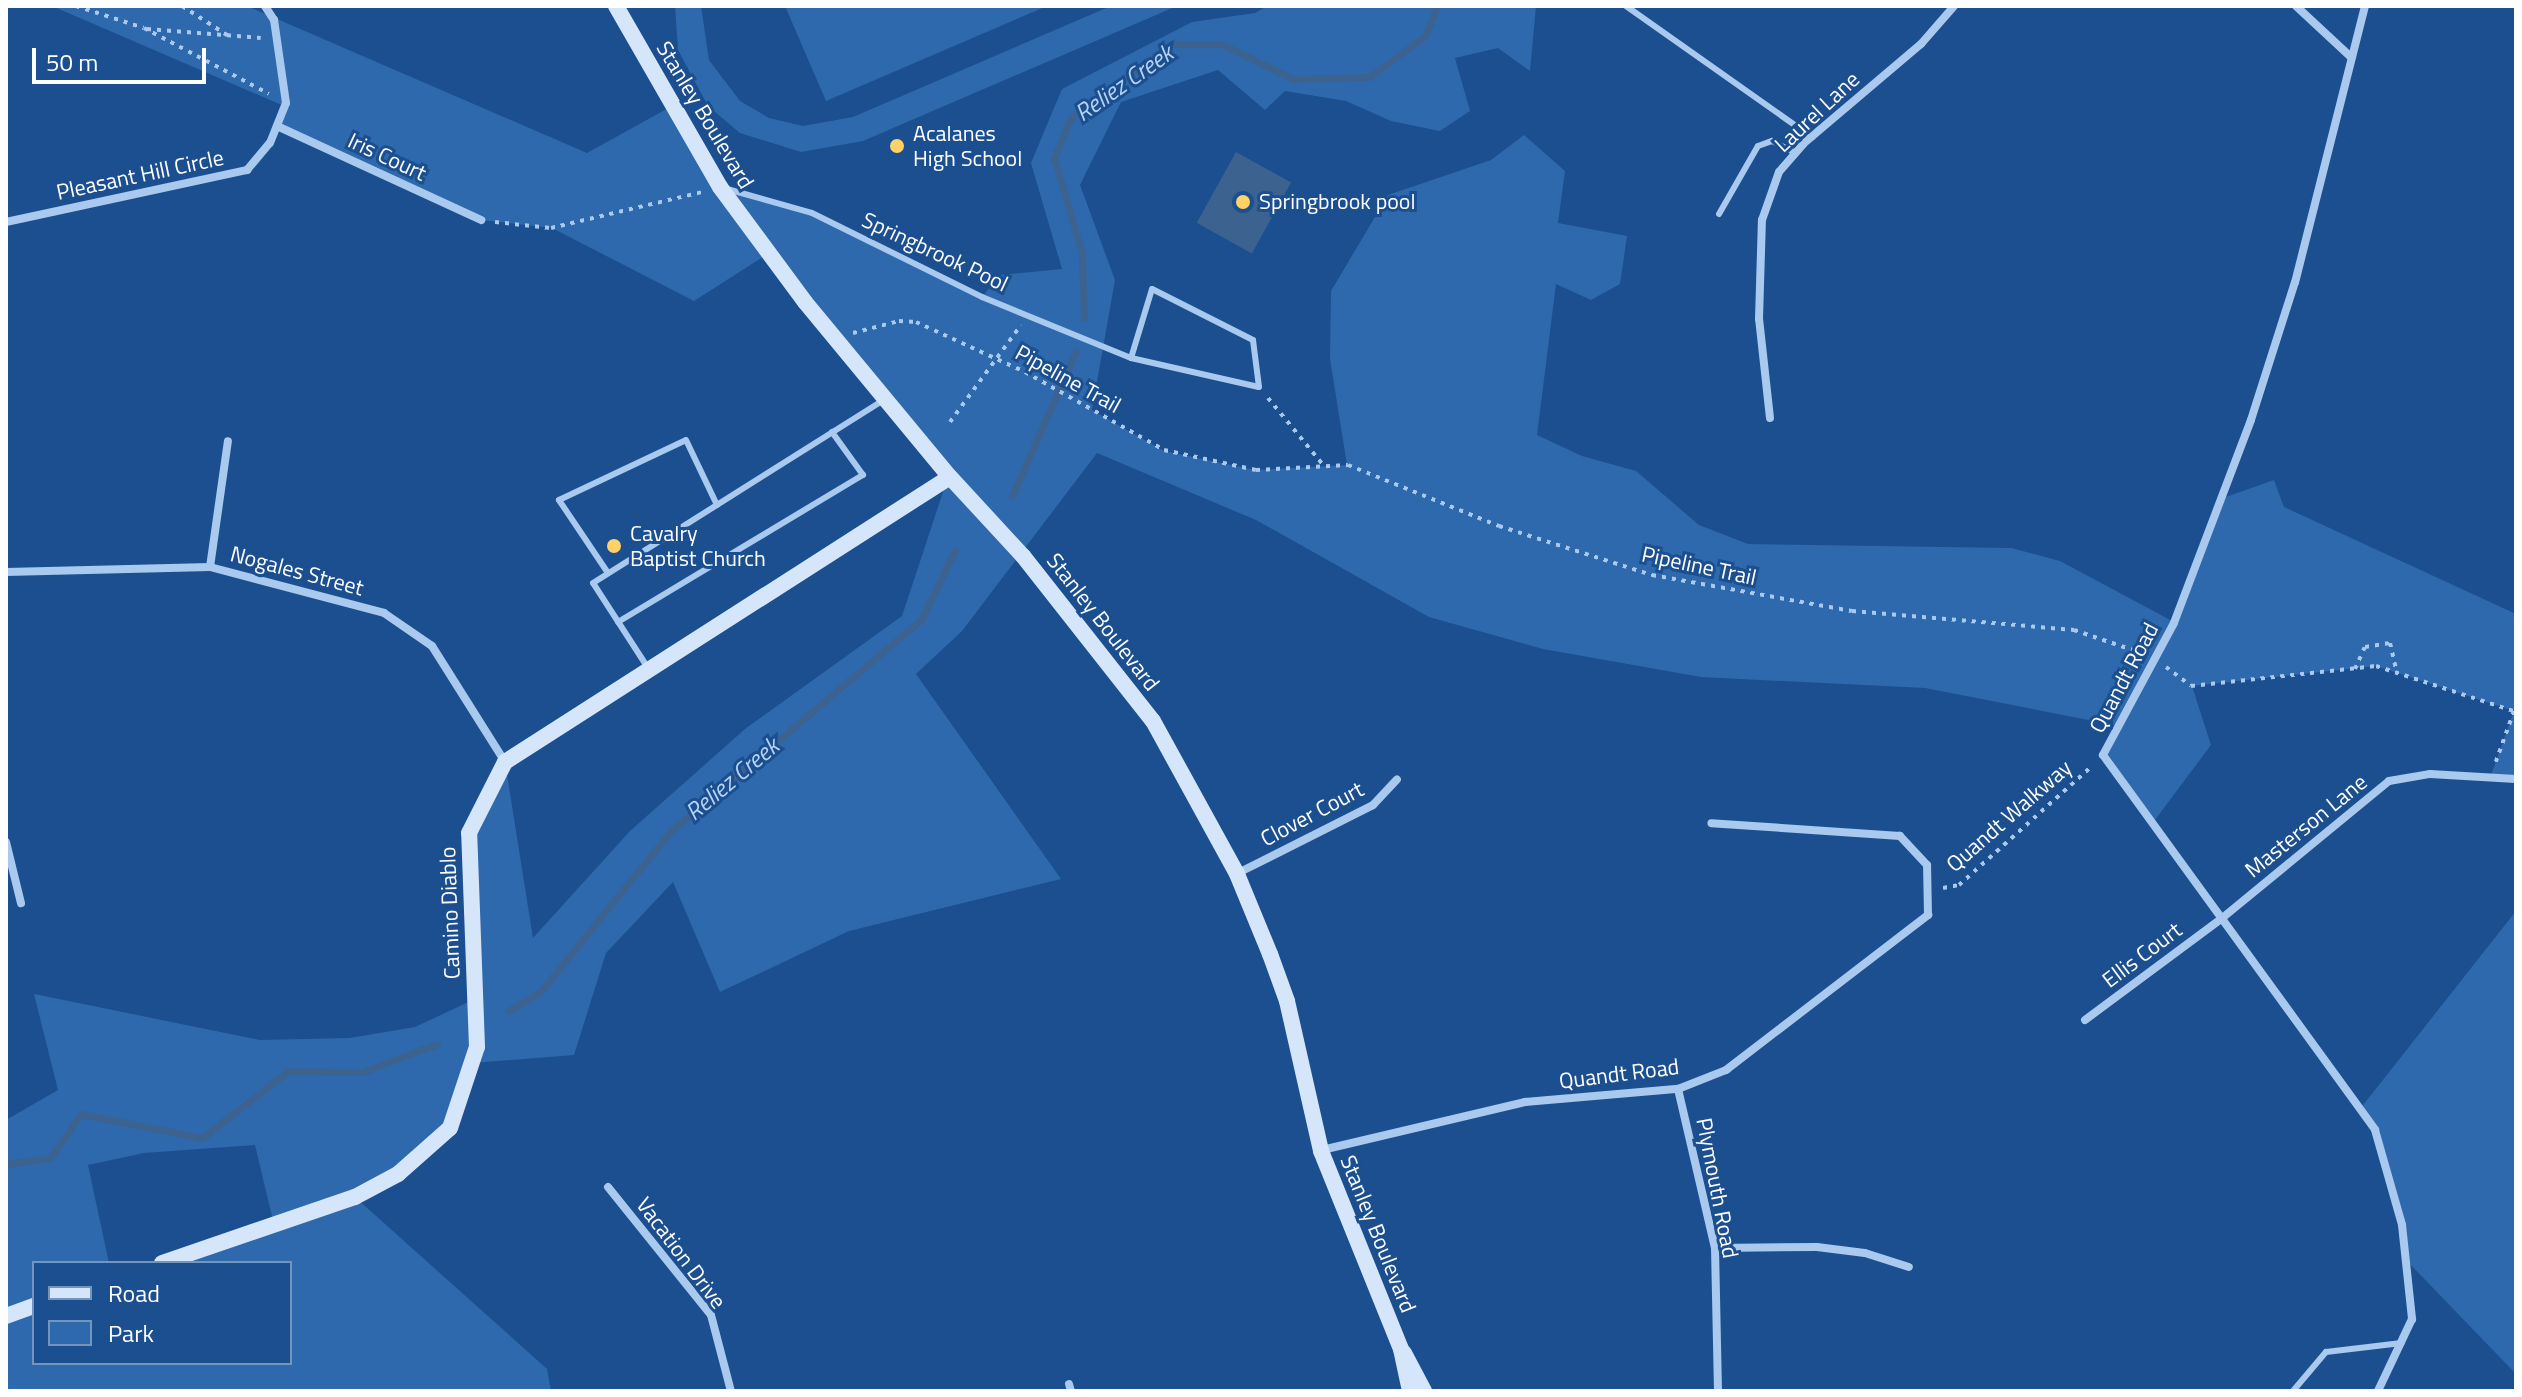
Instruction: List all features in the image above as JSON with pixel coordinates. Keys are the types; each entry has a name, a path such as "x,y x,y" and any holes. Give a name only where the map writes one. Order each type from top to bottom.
{"street":[{"name":"Pleasant Hill Circle","path":"6,222 247,170 277,126 286,103 277,39 265,6"},
{"name":"Stanley Boulevard","path":"616,6 720,187 837,338 950,477 1023,556 1153,721 1237,874 1287,1001 1321,1151 1401,1349 1424,1391"},
{"name":"Laurel Lane","path":"1770,418 1759,319 1762,220 1779,172 1812,137 1921,44 1954,6"},
{"path":"2296,6 2352,58"},
{"name":"Quandt Road","path":"2365,6 2276,344 2223,498 2156,659 2103,755 2375,1130 2402,1225 2412,1319 2378,1391"},
{"name":"Iris Court","path":"277,126 481,220"},
{"path":"210,567 228,441"},
{"path":"505,762 950,477"},
{"name":"Nogales Street","path":"6,572 210,567 384,613 432,646 505,762"},
{"name":"Camino Diablo","path":"168,1261 355,1197 398,1174 450,1128 477,1047 469,833 505,762"},
{"name":"Masterson Lane","path":"2221,919 2389,781 2430,774 2516,779"},
{"name":"Clover Court","path":"1237,874 1373,805 1397,779"},
{"path":"1711,823 1900,836 1927,865 1931,890"},
{"path":"6,842 21,903"},
{"name":"Quandt Road","path":"1321,1151 1525,1102 1678,1089 1726,1070 1928,915 1931,890"},
{"name":"Ellis Court","path":"2085,1020 2221,919"},
{"name":"Plymouth Road","path":"1678,1089 1715,1248 1718,1391"},
{"name":"Vacation Drive","path":"608,1187 711,1315 731,1391"},
{"path":"1715,1248 1817,1247 1865,1253 1909,1267"},
{"path":"6,1316 32,1307"},
{"name":"Stanley Boulevard","path":"1401,1349 1410,1391"}],"lane":[{"path":"1626,6 1812,137"},
{"path":"1719,214 1758,146 1772,141 1796,153"},
{"name":"Springbrook Pool","path":"720,187 812,213 982,297 1029,313 1131,358 1259,387"},
{"path":"1131,358 1152,289 1253,340 1259,387"},
{"path":"649,670 593,583 887,398"},
{"path":"618,622 863,475 832,432"},
{"path":"608,573 559,500 686,440 717,505"},
{"path":"2293,1391 2326,1352 2401,1343"}],"path":[{"path":"76,6 144,28 286,103"},
{"path":"182,6 228,35"},
{"path":"144,28 277,39"},
{"path":"481,220 551,228 720,187"},
{"path":"950,422 1029,313"},
{"name":"Pipeline Trail","path":"837,338 899,321 916,322 1045,383 1164,450 1256,470 1348,465 1499,526 1652,575 1852,611 2074,630 2156,659 2191,686 2376,666 2514,711 2490,778"},
{"path":"1259,387 1324,467"},
{"path":"2355,669 2365,647 2390,643 2397,673"},
{"name":"Quandt Walkway","path":"1931,890 1959,885 2103,755"}],"green space":[{"path":"52,6 247,6 587,153 672,106 720,187 812,213 982,297 1000,275 1062,269 1031,163 1062,89 1192,22 1255,13 1267,6 1536,6 1530,71 1498,48 1455,58 1470,111 1440,131 1391,121 1346,101 1285,91 1265,110 1218,70 1121,102 1080,185 1115,280 1092,410 1164,451 1255,470 1347,465 1330,359 1331,291 1388,195 1491,160 1524,135 1565,171 1558,223 1627,236 1620,284 1591,300 1556,284 1537,435 1582,456 1636,471 1699,525 1748,544 2011,548 2060,561 2174,622 2223,498 2274,480 2284,507 2516,614 2516,779 2490,778 2514,711 2376,666 2192,686 2211,745 2152,824 2103,755 2119,726 1925,688 1701,677 1543,649 1429,617 1256,520 1097,453 962,631 916,674 1061,879 849,931 720,992 673,882 606,953 574,1055 472,1063 450,1128 356,1198 547,1369 551,1391 6,1391 6,1120 58,1090 34,994 260,1040 350,1038 415,1027 475,999 469,833 505,762 533,938 630,831 745,729 902,616 947,480 769,253 694,301 552,228 481,220 277,126 284,106","holes":["255,1145 274,1225 168,1261 292,1261 292,1365 32,1365 32,1261 109,1261 88,1165 144,1153"]},
{"path":"675,6 701,6 709,60 740,101 769,118 803,126 853,117 1111,6 1177,6 863,141 801,152 740,133 708,106 678,50"},
{"path":"785,6 1047,6 826,101"},
{"path":"2516,911 2516,1374 2406,1260 2402,1225 2375,1130 2360,1109"}],"shaded area":[{"name":"Springbrook pool","path":"1236,152 1291,183 1252,253 1197,223"}],"waterway":[{"name":"Reliez Creek","path":"1084,318 1082,253 1054,158 1070,119 1171,44 1222,44 1293,79 1369,77 1425,36 1437,6"},
{"name":"Reliez Creek","path":"1012,496 1076,351"},
{"name":"Reliez Creek","path":"508,1011 540,992 671,831 921,620 955,550"},
{"name":"Reliez Creek","path":"6,1164 50,1158 81,1114 202,1138 288,1071 362,1072 437,1044"}],"place":[{"name":"Acalanes High School","path":"897,146"},
{"name":"Springbrook pool","path":"1243,202"},
{"name":"Cavalry Baptist Church","path":"614,546"}]}
